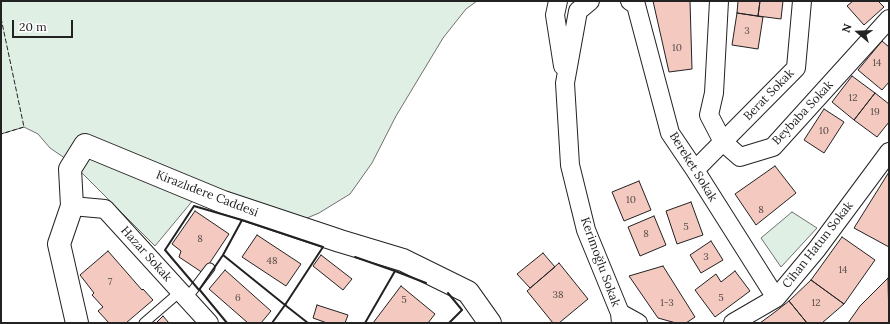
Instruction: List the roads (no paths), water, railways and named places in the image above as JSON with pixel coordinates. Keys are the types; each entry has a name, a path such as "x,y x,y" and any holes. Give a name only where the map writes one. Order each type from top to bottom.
{"street":[{"path":"558,1 555,15 566,83"},
{"name":"Bereket Sokak","path":"630,1 636,5 670,133 776,298"},
{"name":"Beybaba Sokak","path":"719,1 714,93 709,115 723,142 740,157 773,147 889,19"},
{"name":"Berat Sokak","path":"695,170 796,68 802,1"},
{"name":"Kerimoğlu Sokak","path":"584,6 566,83 570,165 586,230 620,318"},
{"name":"Kirazlıdere Caddesi","path":"77,323 59,244 72,206 70,169 85,145 223,202 340,241 403,260 468,292 490,323"},
{"name":"Cihan Hatun Sokak","path":"733,323 776,298 817,249 889,152"},
{"name":"Hazar Sokak","path":"72,206 105,209 209,323"},
{"path":"620,318 638,323"}],"lane":[{"path":"144,323 184,295 210,268"}]}
